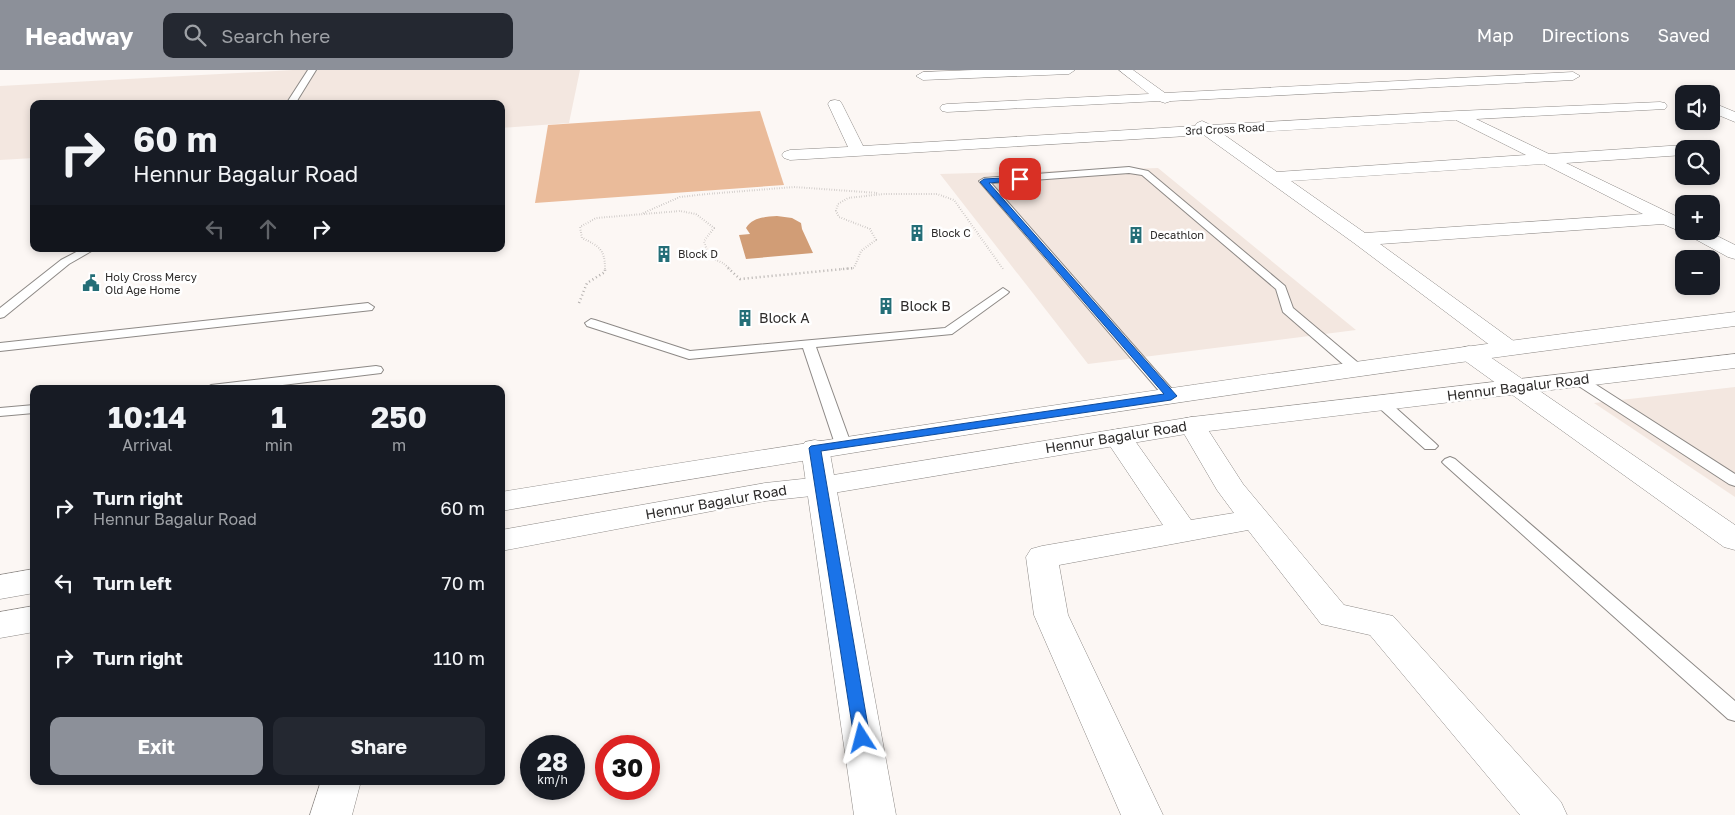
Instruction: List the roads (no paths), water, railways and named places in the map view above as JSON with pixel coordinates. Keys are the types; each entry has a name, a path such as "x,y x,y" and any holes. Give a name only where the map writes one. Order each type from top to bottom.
{"street":[{"path":"921,73 1069,70"},
{"path":"1125,70 1361,239 1507,347"},
{"path":"1360,70 1549,159 1675,222"},
{"path":"921,73 974,144"},
{"path":"948,108 1573,76"},
{"path":"835,104 858,151"},
{"name":"3rd Cross Road","path":"790,155 1458,115 1660,106"},
{"path":"1720,110 1735,118"},
{"path":"1272,176 1675,151"},
{"path":"1361,239 1666,218"},
{"path":"1710,240 1735,253"},
{"path":"505,501 829,446 1507,347 1735,320"},
{"path":"1469,353 1735,540"},
{"name":"Hennur Bagalur Road","path":"505,540 765,492 821,486 1192,425 1735,361"},
{"path":"1192,425 1232,490 1333,615 1381,625 1546,815"},
{"path":"1118,437 1183,532"},
{"path":"829,446 821,486 875,815"},
{"path":"1142,815 1051,615 1042,557 1256,519"},
{"path":"0,587 30,582"},
{"path":"0,625 30,620"},
{"path":"331,815 341,785"}],"lane":[{"path":"294,100 312,70"},
{"path":"1171,396 984,182 1129,170 1144,174 1281,288 1287,309 1357,369"},
{"path":"0,314 65,262 84,252"},
{"path":"591,323 689,355 948,331 1004,292"},
{"path":"0,346 368,307"},
{"path":"808,344 829,446"},
{"path":"246,385 376,370"},
{"path":"1579,380 1735,481"},
{"path":"1382,403 1430,446"},
{"path":"0,412 30,408"},
{"path":"1450,462 1735,713"}],"place":[{"name":"Block C","path":"917,233"},
{"name":"Decathlon","path":"1136,235"},
{"name":"Block D","path":"664,254"},
{"name":"Holy Cross Mercy Old Age Home","path":"91,283"},
{"name":"Block B","path":"886,306"},
{"name":"Block A","path":"745,318"}]}
